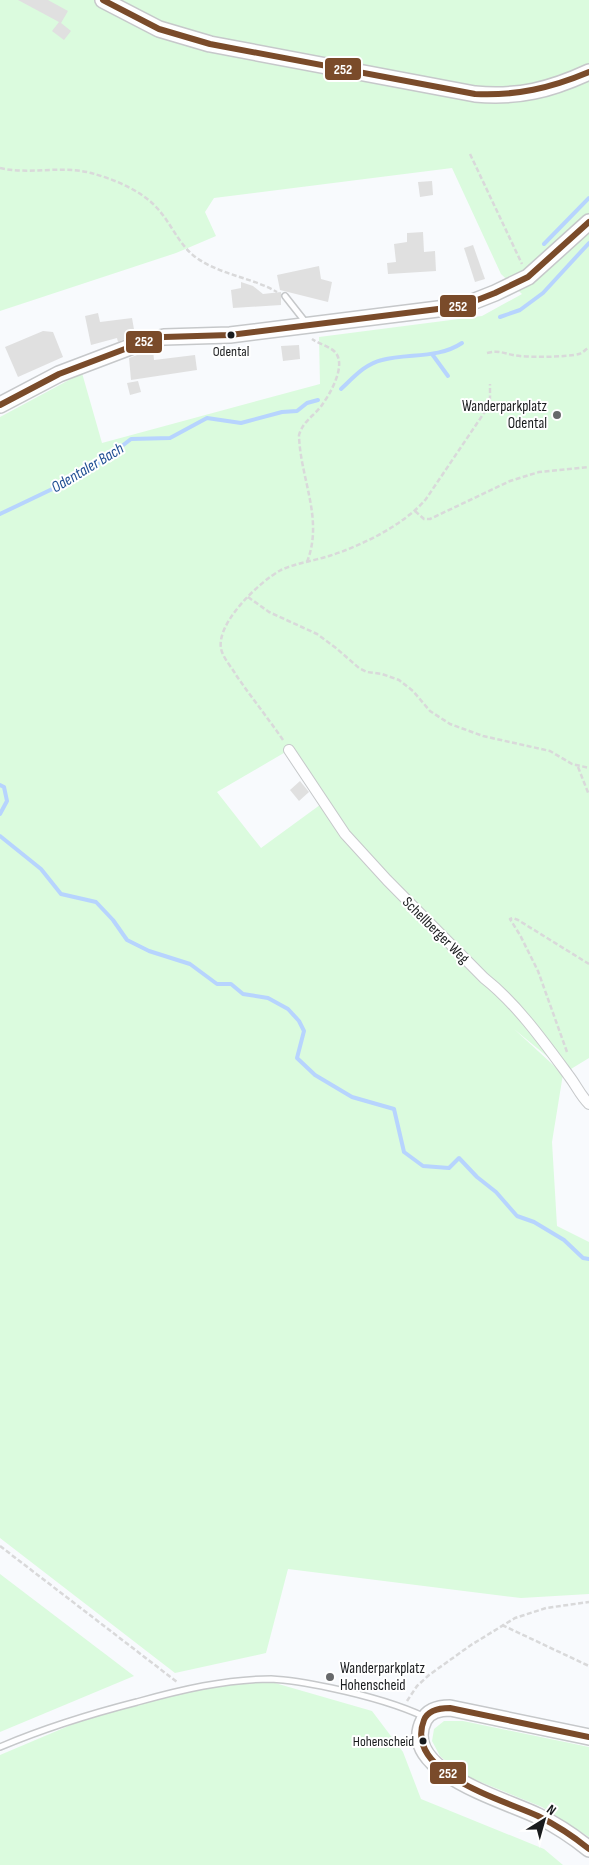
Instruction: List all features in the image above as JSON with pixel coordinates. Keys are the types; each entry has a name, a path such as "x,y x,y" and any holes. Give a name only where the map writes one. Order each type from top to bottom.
{"main road":[{"path":"103,0 159,29 210,44 475,94 495,96 530,93 589,72"},
{"path":"0,405 59,374 146,341 164,337 230,335 462,306 496,294 528,277 589,222"},
{"path":"589,1737 459,1708 437,1709 426,1717 420,1730 420,1741 424,1752 438,1769 463,1783 548,1821 589,1849"}],"street":[{"name":"Schellberger Weg","path":"289,750 345,834 387,880 493,986 532,1028 569,1076 581,1096 589,1104"}],"lane":[{"path":"285,296 308,326"},
{"path":"0,1746 90,1714 186,1689 254,1680 273,1679 314,1684 371,1697 403,1707 426,1717"}],"path":[{"path":"470,154 528,277"},
{"path":"0,168 14,170 74,170 91,173 116,182 142,195 152,203 184,246 199,259 217,270 263,283 285,296"},
{"path":"306,562 312,544 314,523 298,435 302,427 321,407 334,384 339,365 334,351 313,340 309,335 308,326"},
{"path":"487,353 499,350 521,356 558,356 580,354 589,347"},
{"path":"289,750 222,652 221,638 223,631 231,617 248,597 274,574 290,566 327,557 362,543 394,526 415,511 426,499 486,410 490,398 490,384"},
{"path":"415,511 424,519 430,519 483,492 516,478 539,472 589,467"},
{"path":"248,597 269,612 317,634 359,668 367,672 382,674 399,680 413,691 430,711 450,724 483,736 550,751 577,766 589,768"},
{"path":"577,766 589,795"},
{"path":"567,1054 538,971 520,935 510,920 513,918 518,920 589,964"},
{"path":"0,1546 186,1689"},
{"path":"403,1707 417,1686 429,1675 502,1625 515,1618 546,1608 589,1602"},
{"path":"502,1625 589,1666"}],"green space":[{"path":"0,0 589,0 589,1058 566,1072 514,1029 563,1074 552,1142 557,1226 589,1242 589,1594 521,1598 288,1569 266,1653 175,1673 0,1538 0,417 82,373 102,443 320,384 319,337 482,316 522,294 501,274 452,168 214,198 205,212 216,236 176,253 0,311","holes":["289,750 324,802 261,848 217,792"]},
{"path":"0,1574 134,1676 0,1732"},
{"path":"268,1681 372,1711 403,1752 421,1799 544,1849 563,1865 0,1865 0,1755 92,1716 176,1691"},
{"path":"444,1721 463,1721 589,1747 589,1837 542,1807 461,1774 440,1756 432,1741 434,1729"}],"building":[{"path":"18,0 48,0 68,11 61,23 71,31 64,40 52,31 59,22"},
{"path":"432,181 433,195 420,197 418,182"},
{"path":"423,232 424,252 435,251 436,271 388,274 387,263 396,262 394,244 407,242 407,233"},
{"path":"473,245 485,279 475,282 464,248"},
{"path":"319,266 321,279 332,282 328,302 280,290 277,275"},
{"path":"241,282 253,286 263,294 281,292 281,305 233,308 231,290 241,288"},
{"path":"98,313 100,322 132,318 135,335 118,342 117,338 91,345 85,316"},
{"path":"43,331 53,332 63,357 18,377 5,347"},
{"path":"299,345 300,359 283,361 281,346"},
{"path":"153,349 154,360 195,355 197,370 131,380 129,358"},
{"path":"138,381 141,392 130,395 127,383"},
{"path":"300,781 309,792 299,801 290,790"}],"waterway":[{"path":"544,244 589,198"},
{"name":"Odentaler Bach","path":"500,317 520,310 543,293 589,243"},
{"name":"Odentaler Bach","path":"341,389 360,372 376,362 392,358 433,354 462,343"},
{"path":"432,354 448,376"},
{"name":"Odentaler Bach","path":"0,514 67,482 104,460 131,439 170,438 207,418 241,423 282,412 297,411 307,403 318,400"},
{"path":"0,785 4,787 7,801 0,814"},
{"path":"0,836 41,869 61,894 96,902 113,920 127,940 149,951 190,964 217,984 231,984 243,994 268,998 288,1009 299,1021 304,1031 297,1058 315,1075 352,1097 394,1109 404,1152 423,1166 449,1168 459,1158 477,1177 496,1192 517,1216 534,1222 564,1240 583,1258 589,1259"}],"transit line":[{"name":"252","path":"103,0 159,29 210,44 475,94 505,94 533,90 589,72"},
{"name":"252","path":"0,405 59,374 146,341 164,337 230,335 462,306 528,277 589,222"},
{"name":"252","path":"589,1737 450,1708 438,1709 428,1714 424,1720 421,1739 428,1755 442,1769 460,1782 481,1793 545,1819 589,1849"}],"place":[{"name":"Odental","path":"231,335"},
{"name":"Wanderparkplatz Odental","path":"557,415"},
{"name":"Wanderparkplatz Hohenscheid","path":"330,1677"},
{"name":"Hohenscheid","path":"423,1741"}]}
